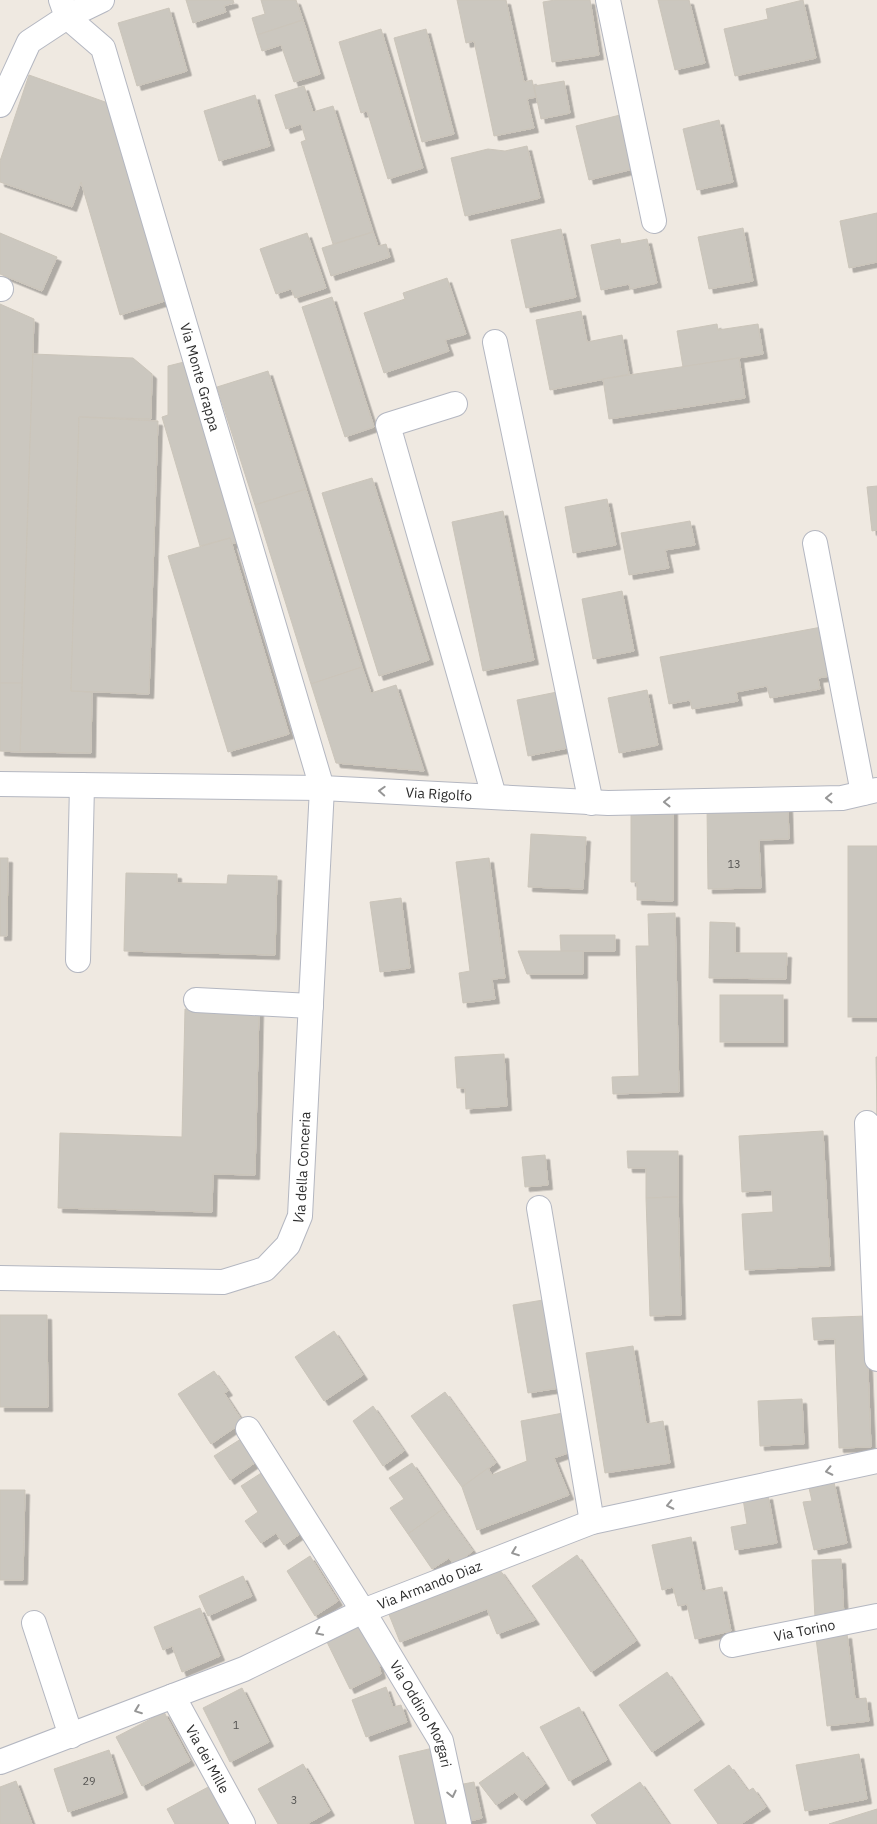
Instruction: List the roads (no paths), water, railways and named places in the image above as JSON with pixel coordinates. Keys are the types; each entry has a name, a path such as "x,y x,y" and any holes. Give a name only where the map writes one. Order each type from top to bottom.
{"street":[{"path":"0,105 29,42 64,8 102,0"},
{"path":"608,0 654,221"},
{"name":"Via Monte Grappa","path":"64,8 103,48 322,788"},
{"path":"495,342 591,803"},
{"path":"455,404 388,425 494,796"},
{"path":"815,543 870,792"},
{"name":"Via Rigolfo","path":"0,784 322,788 494,796 591,803 842,798 870,792"},
{"path":"78,960 82,785"},
{"name":"Via della Conceria","path":"0,1278 223,1282 265,1269 288,1244 300,1216 322,788"},
{"path":"196,1000 311,1006"},
{"path":"867,1123 877,1359"},
{"path":"539,1208 592,1522"},
{"name":"Via Oddino Morgari","path":"248,1429 363,1611 440,1740 459,1824"},
{"name":"Via Armando Diaz","path":"0,1762 244,1669 363,1611 592,1522 877,1461"},
{"name":"Via Torino","path":"732,1645 877,1616"},
{"path":"34,1623 71,1736"},
{"name":"Via dei Mille","path":"173,1696 243,1824"}]}
